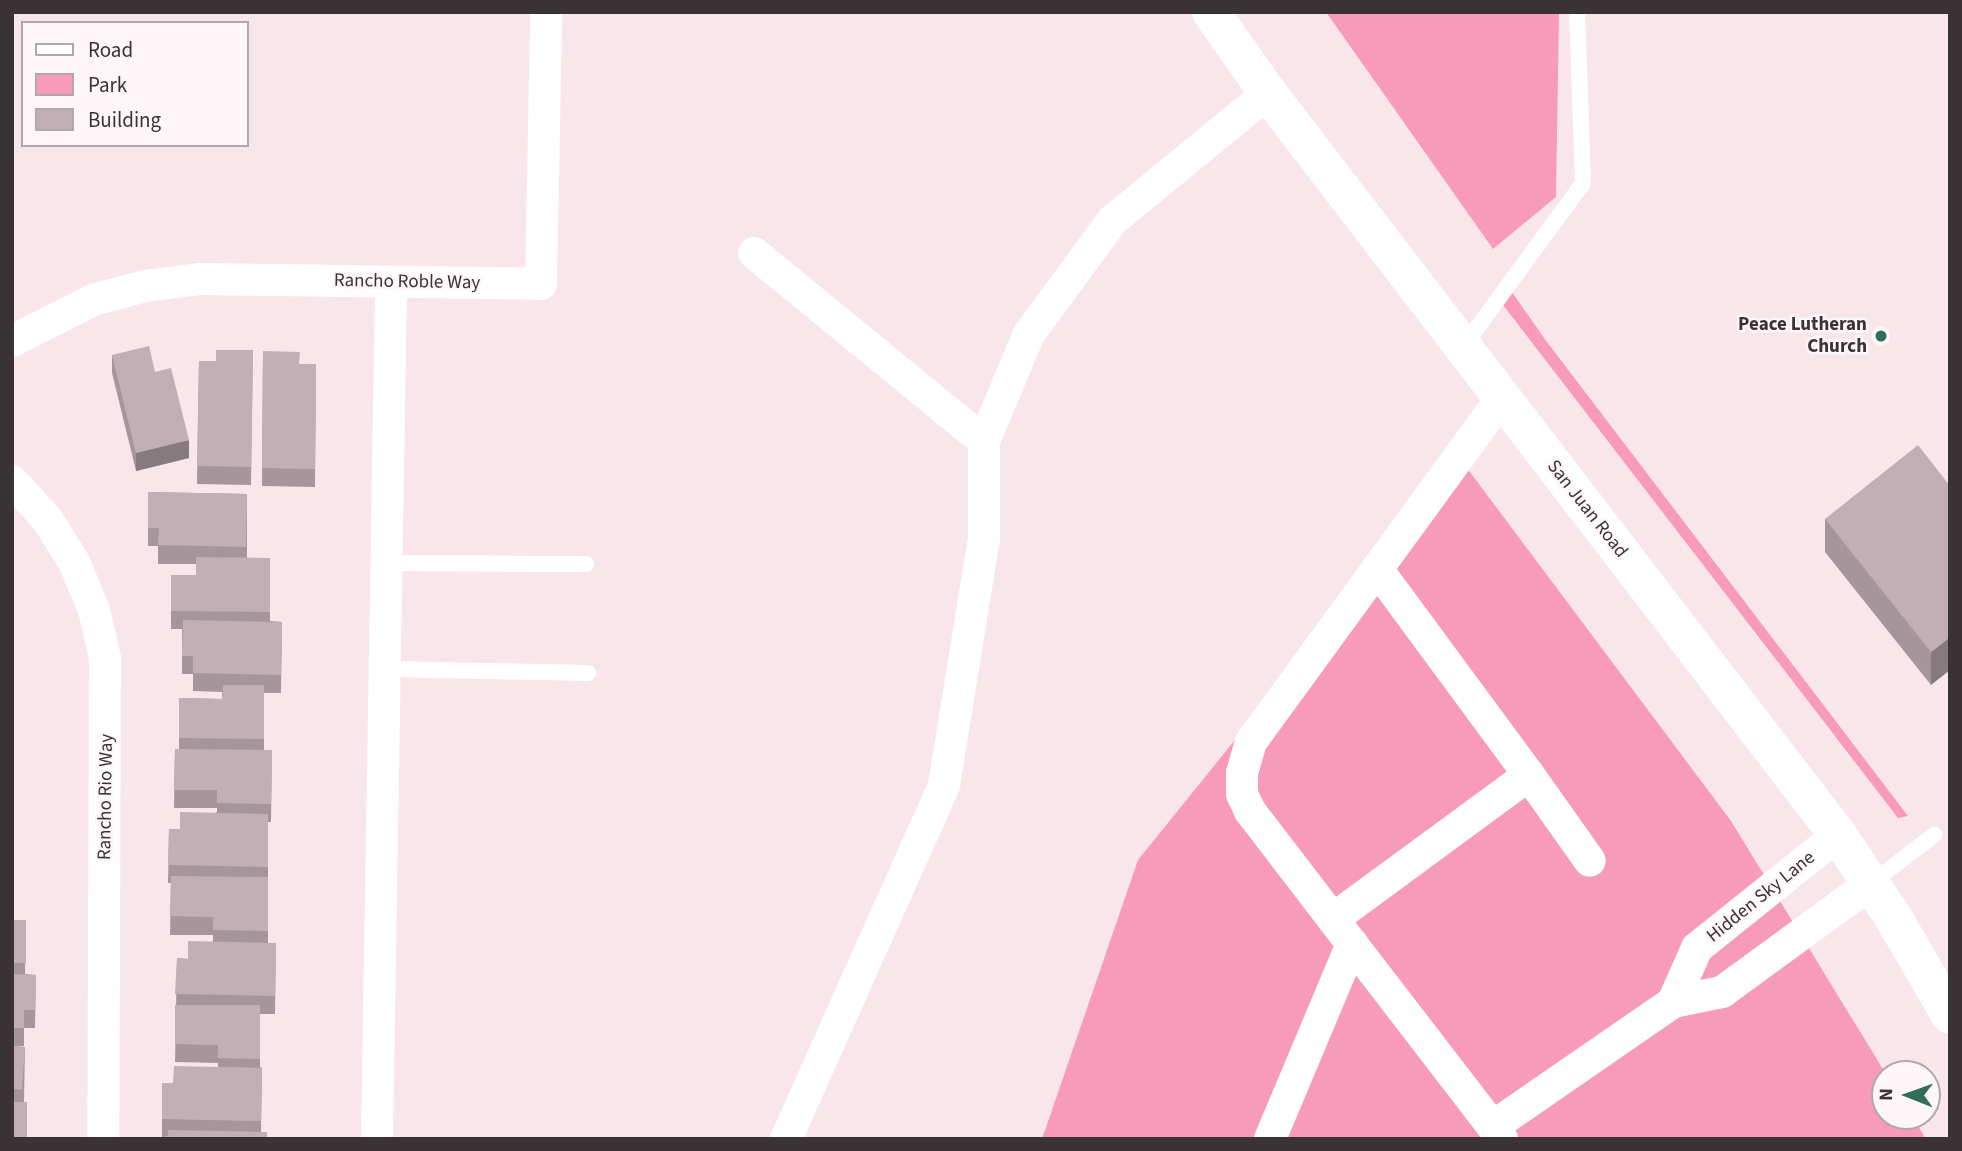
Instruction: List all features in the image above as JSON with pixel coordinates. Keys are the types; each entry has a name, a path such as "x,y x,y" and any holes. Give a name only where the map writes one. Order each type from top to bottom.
{"main road":[{"name":"San Juan Road","path":"1211,12 1268,93 1838,835 1950,1015"}],"street":[{"name":"Rancho Roble Way","path":"12,341 93,300 145,286 199,279 541,284 546,12"},
{"path":"786,1139 944,785 984,538 984,441 1029,334 1112,221 1268,93"},
{"path":"754,253 984,441"},
{"path":"377,1139 391,282"},
{"path":"1502,398 1251,742 1242,773 1242,794 1250,811 1499,1132 1673,1002 1722,992 1870,884"},
{"name":"Rancho Rio Way","path":"12,481 47,519 74,562 94,610 105,659 103,1139"},
{"path":"1377,569 1590,861"},
{"path":"1333,919 1529,775"},
{"name":"Hidden Sky Lane","path":"1673,1002 1697,948 1838,835"},
{"path":"1722,929 1752,970"},
{"path":"1270,1139 1352,944"}],"lane":[{"path":"1463,347 1583,184 1577,12"},
{"path":"386,563 586,564"},
{"path":"385,669 588,673"},
{"path":"1870,884 1934,835"}],"green space":[{"path":"1326,12 1559,12 1556,197 1493,249"},
{"path":"1509,288 1547,342 1908,816 1898,818 1500,301"},
{"path":"1461,460 1731,821 1877,1060 1871,1060 1871,1130 1921,1130 1926,1139 1042,1139 1138,860"}],"building":[{"path":"149,346 155,372 171,368 189,440 136,453 112,355"},
{"path":"216,350 253,350 251,467 197,466 199,361 216,361"},
{"path":"263,351 300,352 299,364 316,364 315,469 262,468"},
{"path":"1918,445 1950,486 1950,637 1931,652 1825,519"},
{"path":"148,492 247,494 246,547 158,545 159,528 148,528"},
{"path":"196,557 270,558 270,612 171,611 171,575 196,575"},
{"path":"183,620 282,622 281,675 193,673 193,656 182,656"},
{"path":"223,685 264,685 264,739 179,738 179,698 222,699"},
{"path":"175,749 272,750 271,804 217,803 217,790 174,790"},
{"path":"180,812 268,814 268,867 168,865 169,829 180,829"},
{"path":"171,876 268,877 268,931 213,930 213,917 170,916"},
{"path":"12,920 26,920 26,963 12,963"},
{"path":"188,941 276,943 275,996 175,994 177,958 188,959"},
{"path":"12,974 36,975 35,1010 24,1010 24,1028 12,1028"},
{"path":"175,1005 260,1005 260,1059 218,1058 218,1045 175,1044"},
{"path":"12,1046 25,1047 22,1090 12,1089"},
{"path":"174,1066 262,1068 261,1121 162,1119 162,1083 173,1083"},
{"path":"12,1102 27,1102 27,1139 12,1139"},
{"path":"168,1130 267,1132 267,1139 168,1139"}],"place":[{"name":"Peace Lutheran Church","path":"1881,336"}]}
